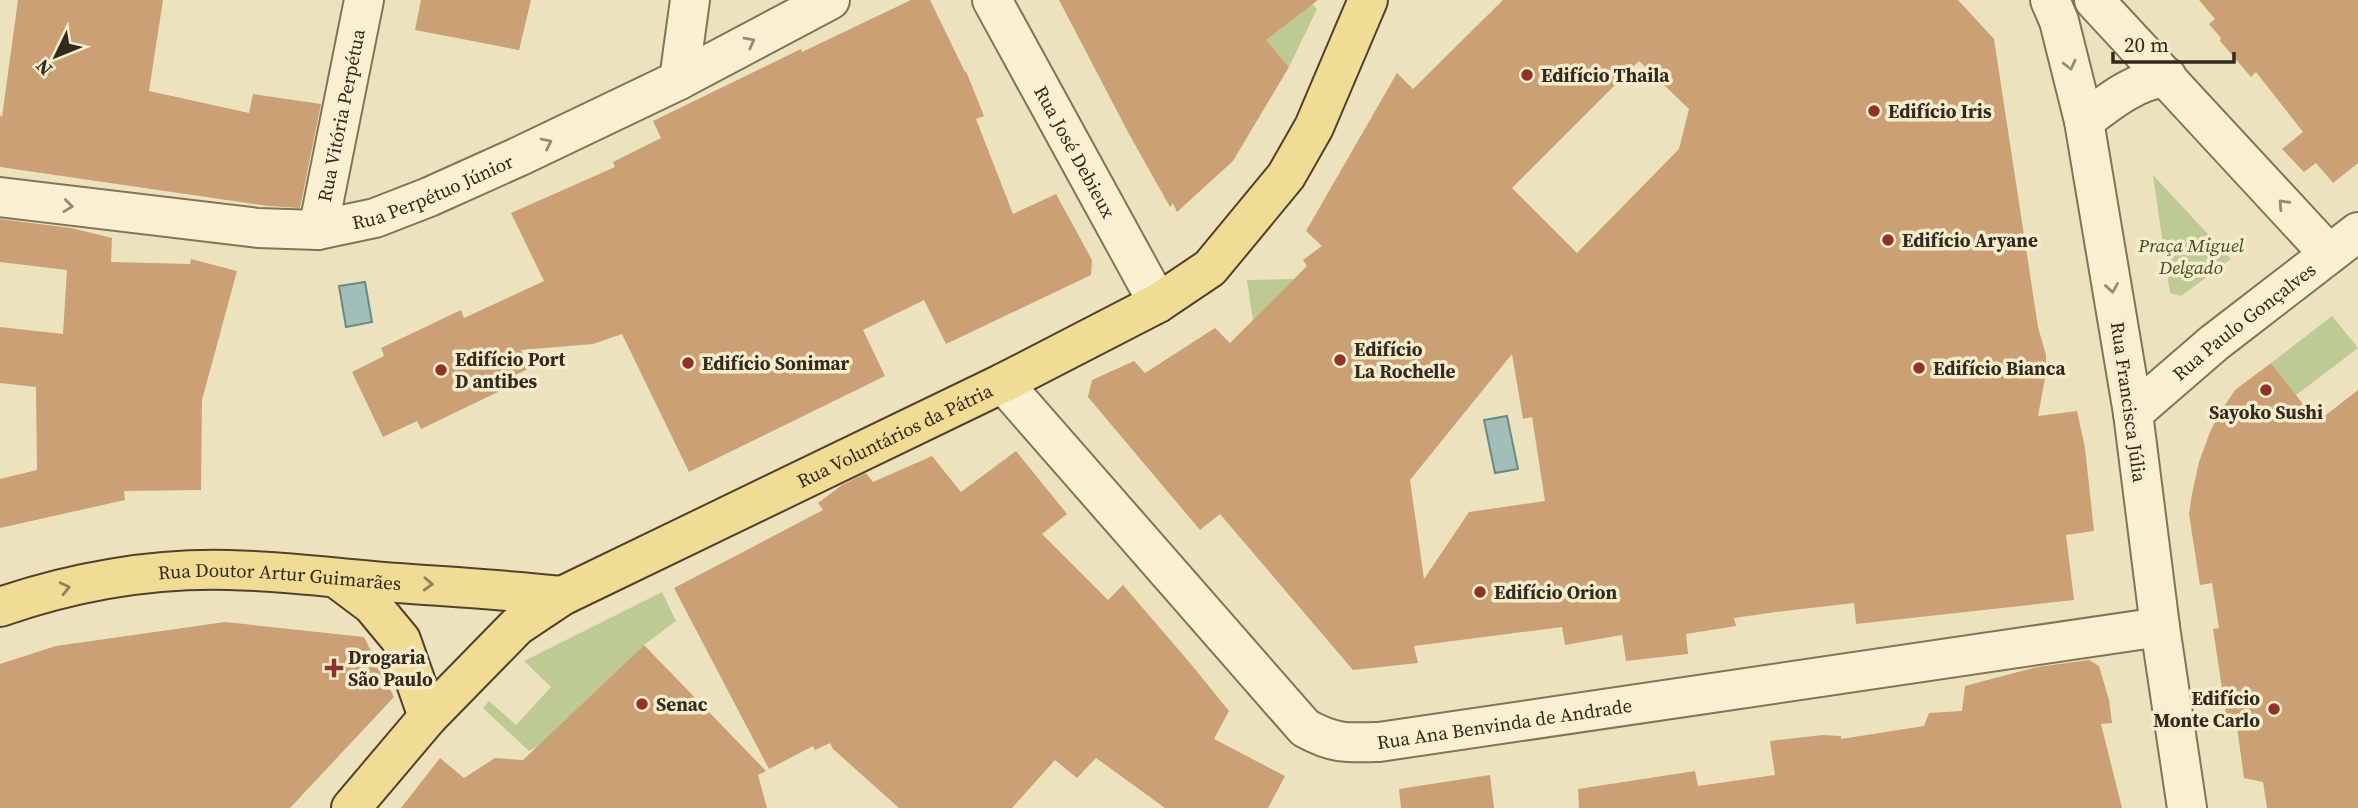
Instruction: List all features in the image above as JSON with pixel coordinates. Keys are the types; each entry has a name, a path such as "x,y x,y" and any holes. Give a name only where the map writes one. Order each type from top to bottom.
{"main road":[{"name":"Rua Voluntários da Pátria","path":"351,808 428,717 517,626 562,596 1003,383 1158,303 1210,268 1286,176 1314,127 1368,0"},
{"name":"Rua Doutor Artur Guimarães","path":"0,607 93,582 169,572 227,570 494,588 562,596"},
{"path":"336,578 372,605 401,640 428,717"}],"street":[{"name":"Rua Vitória Perpétua","path":"318,230 364,0"},
{"path":"679,80 690,0"},
{"name":"Rua Perpétuo Júnior","path":"0,197 258,228 318,230 375,218 518,157 679,80 830,0"},
{"name":"Rua José Debieux","path":"992,0 1158,303"},
{"name":"Rua Francisca Júlia","path":"2050,0 2059,21 2084,121 2133,414 2160,627 2187,808"},
{"path":"2111,5 2166,77 2344,243"},
{"path":"2084,121 2113,99 2142,83 2166,77"},
{"name":"Rua Paulo Gonçalves","path":"2133,414 2214,343 2344,243"},
{"name":"Rua Ana Benvinda de Andrade","path":"1003,383 1305,729 1326,740 1347,743 1380,742 2160,627"}],"green space":[{"path":"1309,0 1317,9 1289,67 1266,40 1283,27 1278,20"},
{"name":"Praça Miguel Delgado","path":"2153,175 2231,259 2181,296 2170,293"},
{"path":"1294,279 1253,321 1247,280"},
{"path":"2332,316 2358,348 2296,395 2271,363"},
{"path":"662,592 676,621 644,645 539,745 529,751 483,708 489,701 516,725 551,687 524,661"}],"water":[{"path":"365,282 372,322 346,327 339,286"},
{"path":"1507,416 1518,469 1495,473 1484,420"}],"building":[{"path":"18,0 163,0 149,91 249,113 253,94 321,104 300,208 268,206 0,167 0,115 2,117"},
{"path":"421,0 531,0 519,50 415,30"},
{"path":"911,0 930,0 966,71 984,116 976,119 1013,214 1056,194 1092,260 1091,275 946,344 924,300 863,330 885,376 689,472 622,334 593,344 521,350 530,368 496,384 500,391 421,429 417,421 383,437 352,372 384,356 381,348 461,310 464,318 544,281 511,213 615,167 613,162 661,138 653,121 801,49 802,52"},
{"path":"1059,0 1318,0 1266,40 1289,67 1233,161 1177,212 1173,203 1170,207 1129,134"},
{"path":"1503,0 1958,0 1994,39 2038,327 2046,355 2046,373 2038,416 2077,411 2085,448 2094,531 2066,535 2074,600 1856,624 1854,603 1776,612 1734,618 1736,626 1686,634 1688,654 1626,661 1622,635 1565,645 1562,627 1414,646 1418,663 1353,670 1220,514 1200,530 1088,397 1092,380 1134,361 1145,373 1215,328 1230,343 1307,266 1303,260 1322,246 1306,231 1397,73 1413,89","holes":["1639,61 1689,109 1679,149 1577,253 1512,188","1512,354 1523,419 1532,417 1545,501 1469,512 1424,579 1410,480"]},
{"path":"2199,0 2358,0 2358,163 2333,183 2316,163 2304,172 2282,149 2303,132 2256,72 2251,77 2220,41 2221,38 2209,24 2215,19"},
{"path":"0,219 71,228 112,238 111,262 190,264 191,259 237,271 202,400 201,490 124,491 125,500 0,528 0,479 37,470 36,387 0,383 0,327 63,334 67,270 0,262"},
{"path":"2271,363 2317,422 2358,390 2358,808 2267,808 2263,782 2244,778 2236,720 2227,721 2213,629 2219,628 2212,583 2200,585 2189,514 2199,462 2210,432 2235,390"},
{"path":"1016,451 1067,514 1042,534 1108,600 1123,585 1190,663 1229,711 1214,739 1285,776 1268,808 1165,808 1096,758 1077,778 1055,760 1012,808 899,808 833,749 830,743 815,750 813,746 769,769 674,588 823,510 818,503 842,485 866,473 873,482 932,456 961,492"},
{"path":"225,622 364,637 394,697 290,808 0,808 0,664 56,646"},
{"name":"Senac","path":"644,645 766,771 758,775 767,808 401,808 440,758 464,778 495,758 523,760"},
{"path":"2089,660 2099,666 2109,700 2112,723 2101,724 2122,808 1579,808 1578,789 1695,771 1698,786 1775,775 1770,741 1823,735 1841,736 1841,739 1924,726 1929,713 1962,711 1965,686 2037,667"},
{"path":"1490,775 1494,808 1401,808 1399,789"}],"place":[{"name":"Edifício Thaila","path":"1527,75"},
{"name":"Edifício Iris","path":"1874,111"},
{"name":"Edifício Aryane","path":"1888,240"},
{"name":"Edifício La Rochelle","path":"1340,360"},
{"name":"Edifício Sonimar","path":"688,363"},
{"name":"Edifício Bianca","path":"1919,368"},
{"name":"Edifício Port D antibes","path":"441,370"},
{"name":"Sayoko Sushi","path":"2266,390"},
{"name":"Edifício Orion","path":"1480,592"},
{"name":"Drogaria São Paulo","path":"334,668"},
{"name":"Senac","path":"642,704"},
{"name":"Edifício Monte Carlo","path":"2274,709"}]}
